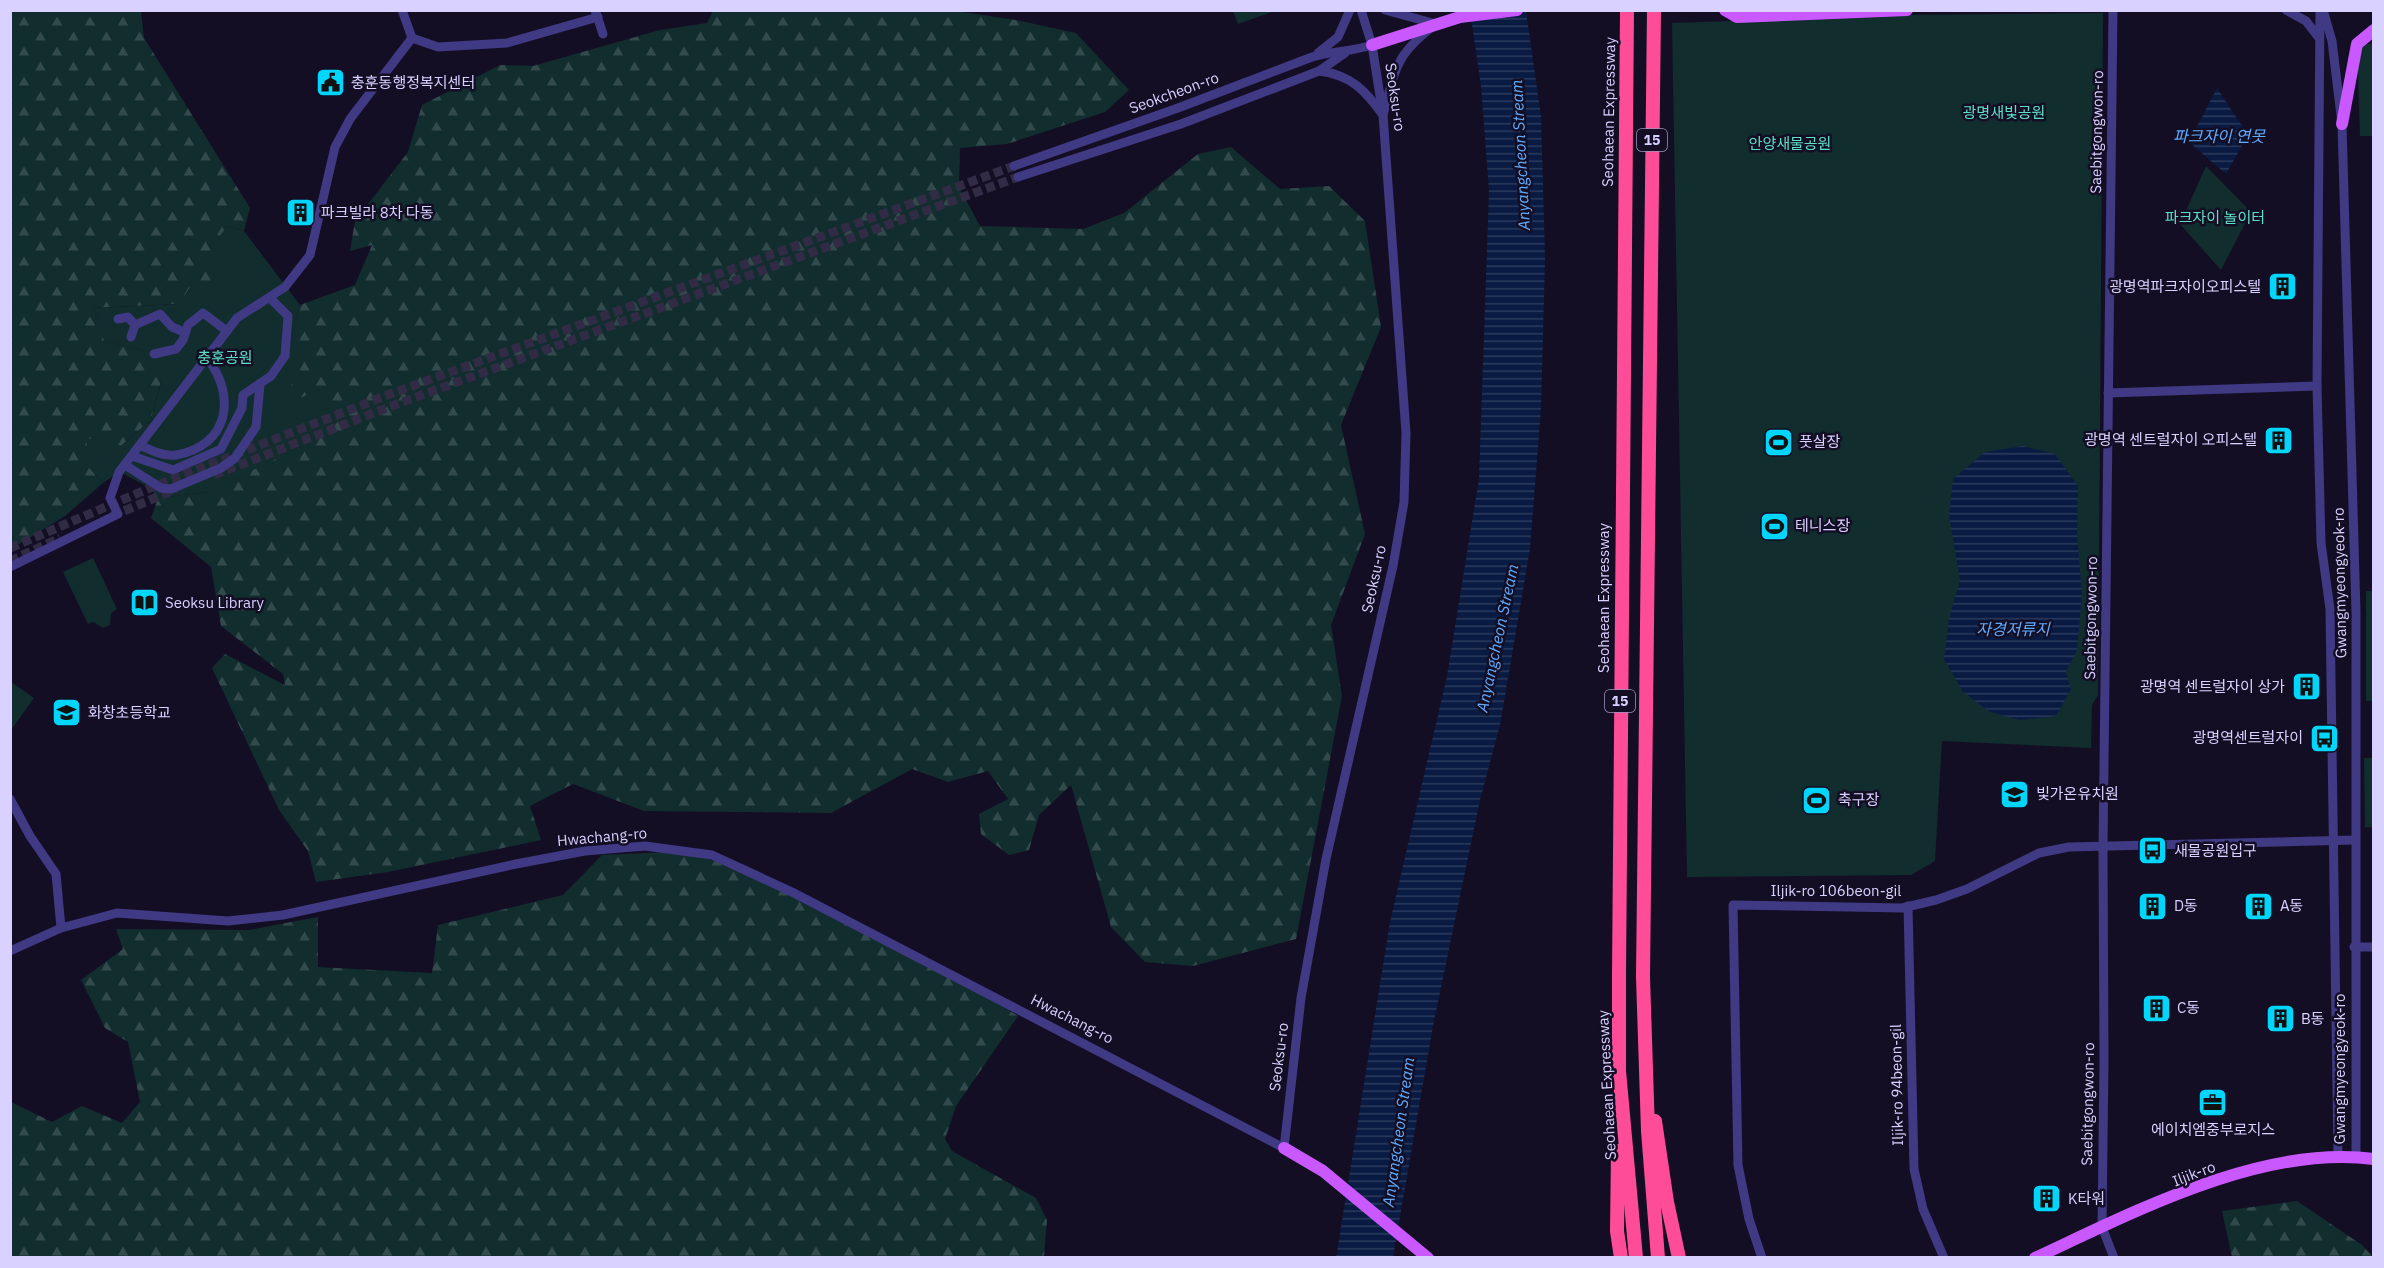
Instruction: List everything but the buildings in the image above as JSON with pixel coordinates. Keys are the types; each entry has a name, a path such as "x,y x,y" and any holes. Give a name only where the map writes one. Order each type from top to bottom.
{"highway":[{"name":"Seohaean Expressway","path":"1627,10 1622,330 1620,1071 1636,1257"},
{"name":"15","path":"1654,10 1643,977 1648,1067 1648,1131 1658,1257"},
{"path":"1648,1067 1667,1202 1679,1257"},
{"path":"1620,1071 1617,1231 1621,1257"}],"main road":[{"name":"Seokcheon-ro","path":"1372,45 1460,17 1516,10"},
{"path":"1725,10 1737,17 1907,10"},
{"path":"2342,124 2357,44 2373,30"},
{"path":"1284,1148 1323,1171 1428,1257"},
{"name":"Iljik-ro","path":"2035,1257 2102,1227 2259,1167 2303,1159 2338,1157 2373,1159"}],"street":[{"path":"402,10 412,38"},
{"path":"1312,57 1338,37 1350,10"},
{"name":"Seoksu-ro","path":"1284,1148 1301,998 1326,859 1394,566 1404,502 1406,433 1383,115 1372,45 1361,10"},
{"path":"1385,10 1436,24"},
{"name":"Saebitgongwon-ro","path":"2102,1227 2103,848 2113,10"},
{"path":"2286,10 2306,21 2319,38"},
{"name":"Gwangmyeongyeok-ro","path":"2321,10 2317,386 2321,543 2330,609 2338,1157"},
{"name":"Gwangmyeongyeok-ro","path":"2321,10 2332,41 2342,124 2356,612 2354,947 2356,1157"},
{"path":"412,38 438,47 507,43 597,14 603,34"},
{"path":"1383,115 1400,58 1411,43 1436,24"},
{"path":"10,567 118,514 110,498 125,465 237,318 285,288 310,255 334,147 351,119 412,38"},
{"name":"Seokcheon-ro","path":"1014,166 1179,108 1312,57 1326,53 1345,53 1372,45"},
{"name":"Seokcheon-ro","path":"1018,177 1180,124 1319,71 1345,53"},
{"path":"1319,71 1355,82 1365,90 1383,115"},
{"path":"226,398 243,395 260,385 272,375 285,356 288,316 270,298"},
{"path":"154,354 176,349 183,340 188,325 203,313 227,331"},
{"path":"131,337 135,325 160,314 172,327 184,332"},
{"path":"118,319 128,317 135,325"},
{"path":"140,445 174,456 201,446 215,432 224,417 226,398 217,370 207,358"},
{"path":"125,465 161,488 171,489 235,458 256,427 260,385"},
{"path":"2108,393 2317,386"},
{"path":"132,456 173,470 221,449 242,408 243,395"},
{"path":"215,432 221,449 235,458"},
{"path":"174,456 173,470 181,486"},
{"path":"10,799 30,836 56,873 61,928"},
{"name":"Iljik-ro 106beon-gil","path":"1762,1257 1749,1219 1738,1165 1732,905 1908,906 1936,900 1967,889 2039,853 2069,847 2103,848 2355,840"},
{"name":"Hwachang-ro","path":"10,951 61,928 117,913 228,921 283,915 585,851 645,846 712,855 792,892 1284,1148"},
{"name":"Iljik-ro 94beon-gil","path":"1908,906 1914,1170 1923,1209 1944,1257"},
{"path":"2354,947 2373,947"},
{"path":"2102,1227 2114,1257"}],"green space":[{"path":"949,10 1016,20 1076,33 1129,90 1105,112 1007,144 960,148 959,187 980,226 1083,229 1124,213 1198,154 1231,147 1280,189 1329,186 1365,221 1381,327 1341,425 1365,534 1331,625 1342,696 1296,939 1193,966 1145,962 1111,927 1071,785 1039,815 1029,850 1009,855 981,834 979,814 1008,799 988,771 948,782 912,769 831,813 644,811 573,784 530,806 541,840 388,872 316,882 308,851 279,810 212,668 225,654 285,685 283,674 221,626 211,567 151,518 158,498 207,492 264,416 300,305 355,285 372,245 350,251 355,221 408,152 422,105 500,65 533,66 660,30 707,23 713,11"},
{"path":"11,11 141,11 144,38 250,208 244,231 227,226 218,291 179,304 94,308 105,341 142,350 162,378 151,420 121,446 86,464 103,483 65,516 11,549"},
{"path":"1233,11 1275,11 1238,24"},
{"path":"2103,13 2098,695 2092,705 2091,748 1942,741 1935,861 1911,875 1687,877 1672,23 1904,15"},
{"path":"2357,44 2373,44 2373,136 2360,136"},
{"name":"파크자이 놀이터","path":"2206,166 2251,212 2221,270 2180,224"},
{"name":"충훈공원","path":"227,226 244,231 300,305 289,341 301,374 265,415 311,393 330,415 324,436 207,492 158,498 150,488 120,472 103,483 86,464 87,438 121,446 151,420 162,379 142,350 104,341 94,308 179,304 194,281 218,290 212,247"},
{"path":"93,558 117,609 111,613 110,625 103,628 93,622 88,624 63,572"},
{"path":"2366,591 2373,591 2373,701 2366,701"},
{"path":"11,682 34,698 11,730"},
{"path":"2364,758 2373,758 2373,827 2365,827"},
{"path":"669,852 712,860 777,886 969,986 1018,1016 956,1106 945,1139 952,1151 1036,1198 1047,1220 1044,1258 11,1258 11,1102 52,1122 82,1106 122,1123 140,1102 128,1042 105,1028 81,980 123,949 116,929 249,930 318,917 318,967 432,973 438,925 563,895 602,855"},
{"path":"2297,1201 2362,1245 2373,1257 2232,1257 2222,1211"}],"water":[{"name":"Anyangcheon Stream","path":"1470,11 1526,11 1541,116 1545,259 1541,409 1530,549 1500,725 1480,800 1433,1026 1393,1257 1336,1258 1390,922 1447,676 1479,479 1489,191 1481,86"},
{"name":"파크자이 연못","path":"2217,88 2248,135 2226,174 2189,142"},
{"name":"자경저류지","path":"2023,446 2055,454 2078,486 2077,533 2082,594 2077,650 2066,672 2071,689 2056,716 2020,720 1990,712 1963,692 1944,659 1949,619 1960,580 1949,515 1953,479 1985,452"}],"tunnel":[{"path":"10,548 150,488 385,396 1014,166"},
{"path":"214,475 389,407 1018,177"},
{"path":"112,516 176,489"},
{"path":"10,561 60,538"}],"place":[{"name":"충훈동행정복지센터","path":"330,83"},
{"name":"파크빌라 8차 다동","path":"300,213"},
{"name":"광명역파크자이오피스텔","path":"2282,287"},
{"name":"광명역 센트럴자이 오피스텔","path":"2278,440"},
{"name":"풋살장","path":"1778,442"},
{"name":"테니스장","path":"1774,526"},
{"name":"Seoksu Library","path":"144,603"},
{"name":"광명역 센트럴자이 상가","path":"2306,687"},
{"name":"화창초등학교","path":"67,713"},
{"name":"광명역센트럴자이","path":"2324,738"},
{"name":"빛가온유치원","path":"2015,794"},
{"name":"축구장","path":"1817,800"},
{"name":"새물공원입구","path":"2153,851"},
{"name":"D동","path":"2153,906"},
{"name":"A동","path":"2259,906"},
{"name":"C동","path":"2156,1008"},
{"name":"B동","path":"2280,1019"},
{"name":"에이치엠중부로지스","path":"2213,1103"},
{"name":"K타워","path":"2047,1199"}],"park label":[{"name":"광명새빛공원","path":"2004,113"},
{"name":"안양새물공원","path":"1790,144"}]}
